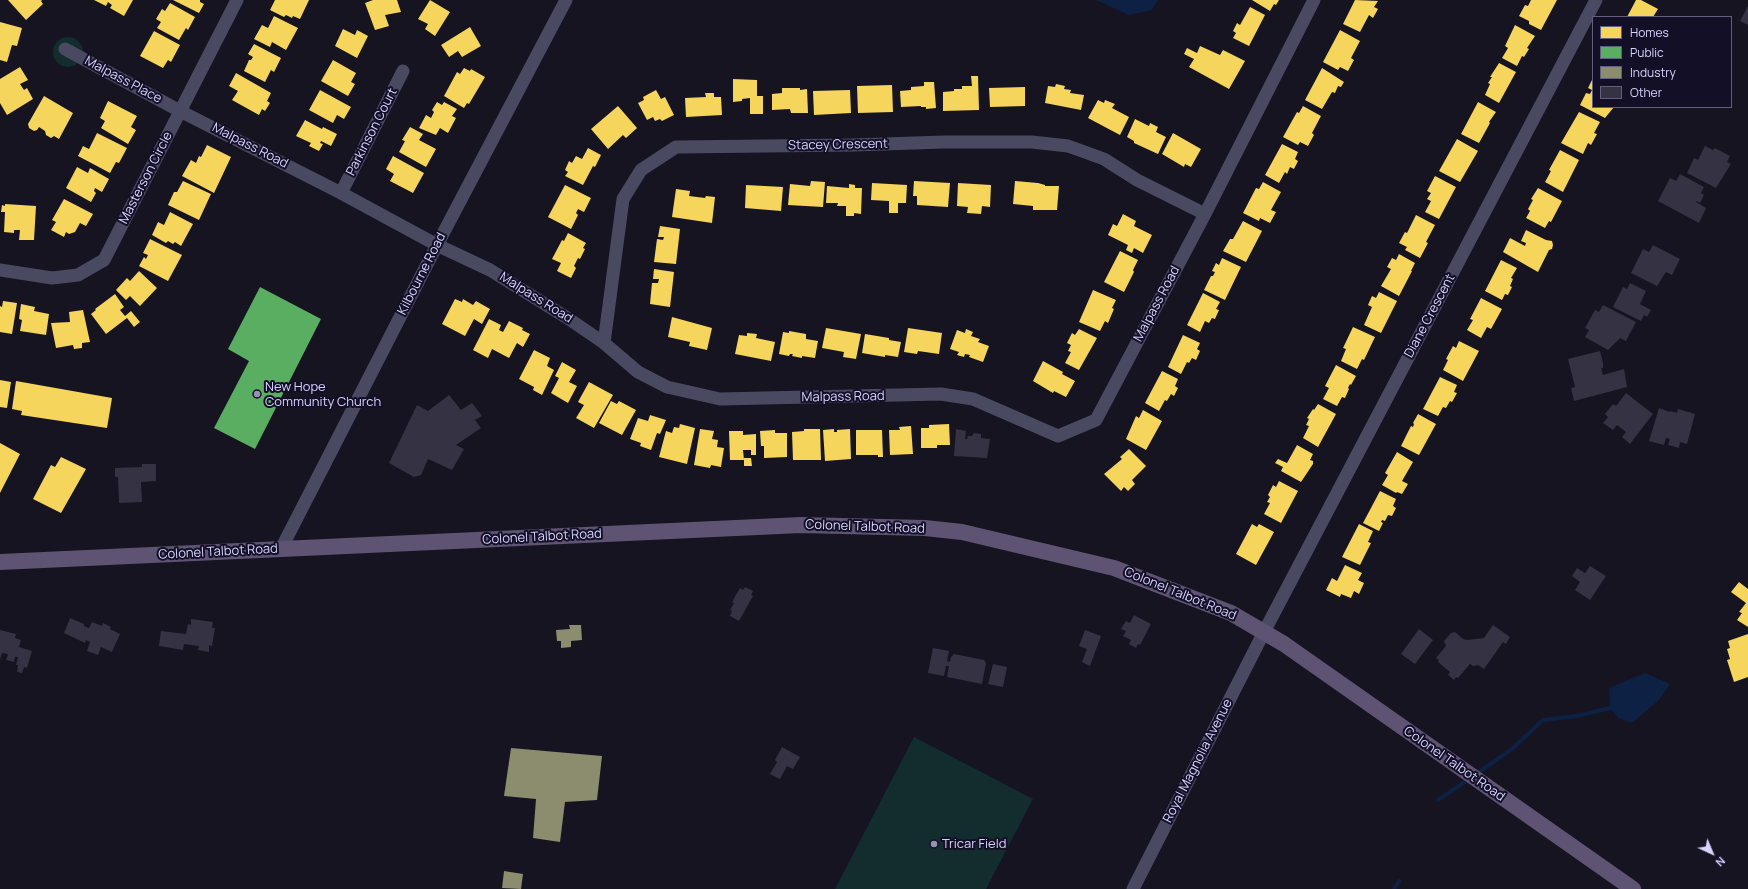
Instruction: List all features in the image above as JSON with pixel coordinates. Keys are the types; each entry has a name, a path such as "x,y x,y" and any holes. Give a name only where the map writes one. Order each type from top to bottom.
{"main road":[{"name":"Colonel Talbot Road","path":"0,562 801,525 932,529 962,532 1114,568 1230,612 1284,644 1633,889"}],"street":[{"name":"Masterson Circle","path":"0,270 52,278 78,275 104,260 237,0"},
{"name":"Kilbourne Road","path":"281,549 437,245 566,0"},
{"name":"Malpass Road","path":"180,111 341,193 437,245 490,270 569,319 604,343 638,372 667,387 720,399 941,394 973,399 1058,436 1096,420 1205,214 1314,0"},
{"name":"Diane Crescent","path":"1264,632 1596,0"},
{"name":"Malpass Place","path":"65,49 180,111"},
{"name":"Parkinson Court","path":"341,193 403,72"},
{"name":"Stacey Crescent","path":"604,343 623,199 641,170 676,147 854,145 944,142 1032,142 1068,146 1104,159 1137,180 1205,214"},
{"name":"Royal Magnolia Avenue","path":"1133,889 1264,632"}],"green space":[{"path":"68,37 79,41 83,52 79,63 68,67 57,63 53,52 57,41"},
{"name":"Tricar Field","path":"914,737 1033,799 986,889 835,889"}],"water":[{"path":"1096,0 1158,0 1152,10 1129,15"},
{"path":"1645,673 1670,684 1659,700 1632,723 1618,718 1610,708 1609,688"}],"building: Homes":[{"path":"8,0 42,0 41,1 43,4 26,20"},
{"path":"94,0 133,0 124,16 110,8 112,5 108,2 106,6"},
{"path":"173,0 200,0 200,2 204,4 199,13"},
{"path":"275,0 309,0 300,19 293,16 292,18 286,15 284,17 270,10"},
{"path":"373,0 397,0 401,12 385,15 389,26 375,30 365,3"},
{"path":"430,0 450,12 435,36 425,29 428,24 418,19"},
{"path":"1252,0 1279,0 1276,5 1274,4 1270,11"},
{"path":"1355,0 1378,1 1374,7 1378,9 1373,18 1369,15 1360,32 1343,24"},
{"path":"1531,0 1557,0 1541,30 1529,24 1529,21 1519,16 1525,5 1528,6"},
{"path":"1636,0 1641,0 1658,9 1654,16 1628,16"},
{"path":"170,3 195,17 188,30 186,28 179,40 157,28 161,22 156,19 162,9 165,11"},
{"path":"1250,7 1265,15 1249,46 1233,38 1236,33 1233,31 1237,23 1240,25"},
{"path":"274,16 298,28 286,50 272,42 270,47 254,39 262,25 268,28"},
{"path":"0,22 22,28 17,46 12,45 7,62 0,60"},
{"path":"1515,25 1535,36 1527,48 1529,49 1524,57 1522,56 1517,66 1502,58 1508,48 1505,46"},
{"path":"470,27 481,46 462,57 458,51 449,57 441,45"},
{"path":"343,29 355,35 357,30 368,36 357,58 335,46"},
{"path":"1340,30 1360,41 1351,58 1354,60 1348,71 1340,67 1338,70 1323,62"},
{"path":"154,31 180,45 171,62 168,60 163,68 140,56"},
{"path":"254,44 281,58 274,72 271,70 265,82 244,71 249,60 253,57 248,54"},
{"path":"1200,46 1220,55 1223,50 1245,61 1229,89 1189,67 1194,59 1184,54 1187,48 1197,53"},
{"path":"333,60 356,73 351,82 355,84 348,96 321,81"},
{"path":"1499,63 1516,72 1499,103 1485,95 1490,84 1488,83 1492,77 1490,77"},
{"path":"20,67 28,80 20,84 24,90 27,88 33,99 7,115 0,103 0,79"},
{"path":"464,68 470,71 471,69 485,77 469,104 467,103 464,108 444,96 457,72 460,74"},
{"path":"1322,68 1344,82 1341,87 1338,86 1335,93 1332,92 1322,109 1305,100"},
{"path":"236,73 271,93 267,101 270,103 265,111 262,109 259,115 232,100 238,91 229,86"},
{"path":"971,76 978,76 979,110 943,111 943,92 954,91 954,89 962,89 962,86 972,86"},
{"path":"733,79 757,80 757,96 763,96 763,114 750,114 750,98 733,102"},
{"path":"1592,80 1592,90 1588,88"},
{"path":"924,82 934,82 936,108 926,109 926,107 921,106 901,107 900,91 911,90 911,87 924,86"},
{"path":"1056,84 1065,86 1064,89 1071,90 1070,93 1084,95 1081,110 1045,103 1048,86 1055,87"},
{"path":"892,85 893,112 858,113 857,86"},
{"path":"1025,87 1025,106 990,107 989,88"},
{"path":"782,88 800,88 800,90 807,89 808,113 791,113 790,109 772,110 772,94 782,93"},
{"path":"320,90 351,107 344,119 337,115 333,123 309,110"},
{"path":"656,90 661,99 665,97 674,115 662,121 660,119 655,121 653,117 647,120 638,103 644,100 643,97"},
{"path":"850,90 851,113 814,115 813,91"},
{"path":"1592,90 1592,108 1613,108 1605,118 1580,105 1586,93 1590,94"},
{"path":"705,93 714,93 714,97 721,97 722,115 686,117 685,98 706,97"},
{"path":"44,96 73,113 59,139 54,136 51,138 46,135 45,131 39,127 34,131 29,128 28,124"},
{"path":"1098,100 1104,103 1105,100 1115,104 1112,108 1129,117 1120,135 1088,118"},
{"path":"108,101 137,116 131,127 136,130 128,144 101,128 105,121 100,118"},
{"path":"437,102 442,105 444,102 457,109 452,116 456,118 448,133 440,128 436,135 419,128 426,115 431,118 434,112 432,110"},
{"path":"1478,102 1496,112 1489,122 1490,123 1479,143 1461,134"},
{"path":"618,106 637,128 626,138 623,135 608,149 591,129"},
{"path":"1303,106 1321,116 1312,133 1314,135 1308,146 1300,142 1298,145 1283,137 1297,112 1299,113"},
{"path":"1579,112 1600,122 1594,133 1597,134 1591,145 1588,143 1583,154 1561,143"},
{"path":"1135,119 1149,126 1150,123 1158,127 1156,132 1166,137 1158,154 1134,143 1134,141 1127,137"},
{"path":"305,120 322,129 323,127 337,134 331,146 321,141 320,143 323,144 319,151 309,146 311,143 296,136"},
{"path":"410,127 423,134 419,140 436,149 426,167 399,152 405,141 402,140"},
{"path":"97,133 127,148 119,163 116,162 110,173 78,156 83,146 89,149"},
{"path":"1173,133 1201,149 1191,167 1185,164 1184,167 1162,154"},
{"path":"1457,139 1478,151 1460,182 1439,171"},
{"path":"1282,144 1298,152 1295,159 1298,161 1294,169 1290,167 1287,174 1285,172 1279,183 1265,175"},
{"path":"207,145 231,157 214,193 182,176 191,160 196,163"},
{"path":"588,148 601,155 595,167 593,166 583,185 565,176 568,172 565,170 569,161 572,163 576,156 582,159"},
{"path":"1560,150 1579,160 1563,192 1545,182 1551,171 1549,170"},
{"path":"393,156 424,173 413,193 390,181 394,174 386,169"},
{"path":"77,167 88,173 90,168 109,179 102,192 95,188 94,191 96,193 91,202 66,188"},
{"path":"1435,176 1456,187 1439,219 1425,212 1431,201 1427,199 1431,193 1427,191"},
{"path":"183,181 211,194 199,220 168,205 174,192 177,192"},
{"path":"811,181 825,182 823,207 788,205 790,184 810,186"},
{"path":"914,181 950,183 948,207 917,205 917,196 913,196"},
{"path":"1015,181 1038,183 1045,186 1059,186 1057,210 1033,210 1033,206 1013,204"},
{"path":"1263,182 1281,192 1271,210 1276,212 1270,223 1260,218 1259,221 1243,213 1256,188 1259,189"},
{"path":"872,183 907,185 906,203 898,203 898,213 889,213 889,201 871,200"},
{"path":"958,183 991,185 990,207 982,206 981,214 967,213 968,207 957,206"},
{"path":"849,184 855,185 855,188 862,188 861,214 854,213 854,216 846,216 846,206 837,206 838,203 826,203 827,186 849,188"},
{"path":"565,185 591,198 584,212 578,209 576,213 578,215 571,229 548,217"},
{"path":"746,185 783,187 781,211 745,208"},
{"path":"1538,188 1562,201 1551,222 1549,221 1545,228 1526,218 1530,211 1528,209 1533,200 1531,199"},
{"path":"676,189 690,191 689,196 705,198 706,196 715,197 712,223 672,217"},
{"path":"64,199 93,214 86,226 80,223 75,232 69,234 66,232 64,237 51,230 56,222 52,220"},
{"path":"5,204 36,206 34,240 19,240 20,230 14,230 14,233 4,232 5,212 1,212 2,205 5,206"},
{"path":"170,212 193,224 181,246 175,242 173,244 168,241 166,243 152,235 158,222 164,225"},
{"path":"1123,214 1136,221 1134,226 1152,235 1143,253 1134,248 1132,253 1126,250 1128,245 1108,235 1113,224 1117,226"},
{"path":"1416,215 1435,225 1420,258 1405,250 1407,247 1399,243 1405,232 1407,233"},
{"path":"1243,221 1262,231 1246,262 1223,251 1230,239 1233,239"},
{"path":"660,226 680,229 676,264 654,262 657,239 663,240 664,237 658,237"},
{"path":"1526,230 1546,240 1552,241 1552,249 1549,250 1538,272 1503,252 1510,238 1525,246 1526,243 1521,241"},
{"path":"568,233 586,243 580,259 578,258 574,266 576,268 571,278 557,271 561,263 552,259 562,240 564,241"},
{"path":"150,239 182,255 168,281 139,266 144,257 146,259 148,255 143,253"},
{"path":"1120,251 1138,260 1124,292 1104,282"},
{"path":"1399,254 1415,263 1399,296 1381,286 1391,269 1387,267 1392,258 1396,260"},
{"path":"1222,258 1241,267 1225,300 1204,290 1211,276 1213,276 1215,272 1212,271 1216,263 1219,265"},
{"path":"1501,260 1517,268 1511,278 1513,279 1510,286 1512,287 1508,295 1505,294 1502,300 1485,291"},
{"path":"654,269 674,272 670,307 650,304 652,283 658,283 659,279 653,279"},
{"path":"139,271 157,288 140,306 130,296 126,300 116,290 127,278 130,281"},
{"path":"1093,290 1116,300 1108,323 1105,321 1100,331 1079,322"},
{"path":"1379,292 1397,301 1381,333 1364,325 1372,307 1368,305 1372,296 1376,298"},
{"path":"1203,293 1220,302 1216,309 1219,310 1215,319 1212,318 1209,323 1205,321 1200,332 1187,325"},
{"path":"115,294 124,307 120,310 125,316 131,311 140,322 134,327 127,318 106,334 91,314 96,310 95,309"},
{"path":"1481,298 1502,309 1491,329 1487,327 1481,338 1467,330 1473,320 1470,319"},
{"path":"455,299 462,302 463,299 473,305 476,301 490,309 482,324 474,319 465,336 442,324"},
{"path":"3,301 17,303 12,334 0,332 0,306 2,307"},
{"path":"21,304 35,307 34,311 49,314 46,335 20,331 22,320 19,319"},
{"path":"83,310 90,342 82,343 82,348 74,349 73,345 56,348 51,323 70,322 69,312"},
{"path":"672,317 712,328 707,350 689,346 690,342 668,337"},
{"path":"489,319 501,325 499,330 503,332 509,321 523,328 522,330 530,334 523,347 517,343 509,358 492,349 488,358 473,350"},
{"path":"1353,327 1375,337 1364,360 1362,359 1357,369 1341,361 1346,349 1343,348"},
{"path":"826,328 861,334 856,359 843,357 844,352 822,348"},
{"path":"908,328 942,333 939,354 918,351 917,354 904,352"},
{"path":"966,329 973,332 971,336 980,339 978,342 989,346 983,362 969,357 970,355 965,354 964,357 957,355 959,352 950,349 957,330 965,333"},
{"path":"1079,329 1097,338 1079,370 1065,363 1071,352 1068,351 1071,345 1067,343 1072,333 1075,335"},
{"path":"789,331 806,334 806,339 818,341 815,358 802,356 802,358 792,356 793,354 790,354 789,356 779,354 783,332 789,333"},
{"path":"747,333 757,334 756,338 775,342 771,361 735,354 739,335 747,336"},
{"path":"865,334 889,338 889,340 901,342 898,357 885,355 885,357 862,353"},
{"path":"1183,335 1200,343 1197,349 1200,351 1196,360 1192,358 1189,363 1187,362 1181,374 1168,367"},
{"path":"1459,341 1479,351 1463,381 1443,370 1448,360 1446,359 1453,346 1456,348"},
{"path":"534,350 550,358 547,366 554,370 542,395 533,390 534,387 519,379"},
{"path":"1043,361 1063,372 1062,374 1075,381 1066,397 1054,391 1053,393 1033,381"},
{"path":"562,362 576,370 569,382 577,386 568,403 551,393 559,378 555,376"},
{"path":"1336,365 1356,376 1348,388 1349,389 1345,398 1342,397 1337,406 1323,399 1329,388 1325,386"},
{"path":"1162,371 1178,379 1175,386 1178,388 1174,396 1171,394 1167,401 1165,400 1159,411 1145,403"},
{"path":"1440,377 1457,385 1454,392 1457,393 1452,402 1450,401 1446,408 1443,407 1438,416 1423,409"},
{"path":"0,380 11,382 7,408 0,407"},
{"path":"16,381 112,398 107,428 21,415 22,411 12,409"},
{"path":"589,382 613,395 594,428 576,418 584,405 578,402"},
{"path":"611,401 617,404 619,401 636,410 622,435 599,423"},
{"path":"1318,404 1336,414 1318,447 1303,438 1309,426 1306,425 1309,419 1307,418"},
{"path":"1143,410 1162,421 1146,450 1126,439 1136,416 1139,418"},
{"path":"1418,414 1436,424 1419,455 1401,446 1411,426 1413,427 1413,423"},
{"path":"650,415 666,420 660,434 657,433 651,450 640,446 641,443 630,439 638,418 648,421"},
{"path":"680,424 695,428 687,464 659,457 666,431 672,433 674,427 679,428"},
{"path":"949,424 950,445 937,445 937,448 921,448 921,428 929,428 929,425"},
{"path":"911,426 913,454 890,455 889,430 900,430 899,427"},
{"path":"700,429 714,431 712,439 718,440 717,447 724,448 721,467 711,465 710,468 694,465"},
{"path":"804,429 820,429 821,460 793,460 792,432 804,431"},
{"path":"834,429 834,432 837,432 837,430 850,429 851,459 825,461 823,430"},
{"path":"775,430 775,433 787,433 787,457 764,458 764,446 761,446 760,431"},
{"path":"856,430 882,430 883,457 878,457 878,455 856,455"},
{"path":"729,431 743,431 743,435 756,434 756,455 751,455 751,450 743,450 744,460 730,460"},
{"path":"0,443 20,454 0,493"},
{"path":"1297,445 1313,454 1310,460 1313,461 1313,464 1301,482 1281,471 1283,467 1275,463 1278,459 1287,463"},
{"path":"1129,449 1146,466 1132,480 1135,484 1128,491 1124,487 1121,491 1104,474 1122,459 1120,457"},
{"path":"1397,452 1413,462 1402,481 1408,484 1402,494 1396,493 1382,485 1388,475 1385,473"},
{"path":"61,457 86,469 61,513 33,499 51,465 55,467"},
{"path":"744,458 751,458 752,466 744,466"},
{"path":"1279,481 1298,491 1281,523 1264,514 1270,503 1267,502 1270,497 1268,495 1273,485 1276,487"},
{"path":"1380,491 1396,499 1393,506 1396,508 1392,516 1388,515 1385,521 1382,520 1381,522 1383,523 1379,531 1363,523"},
{"path":"1252,524 1257,527 1259,524 1274,532 1256,565 1236,554"},
{"path":"1359,524 1373,531 1368,542 1371,543 1360,565 1342,557"},
{"path":"1345,565 1362,573 1358,580 1364,583 1359,594 1354,591 1351,598 1341,594 1340,597 1326,590 1332,578 1337,581"},
{"path":"1739,582 1748,589 1748,627 1737,620 1742,613 1739,612 1746,603 1731,592"},
{"path":"1748,634 1748,677 1734,682 1727,660 1730,659 1727,649 1730,648 1728,641"}],"building: Public":[{"name":"New Hope Community Church","path":"260,287 321,319 255,449 214,428 249,361 228,349"}],"building: Industry":[{"path":"569,625 581,625 582,640 571,641 571,647 561,648 561,641 557,641 556,630 570,629"},
{"path":"511,748 602,756 597,800 565,802 560,842 533,838 536,799 504,796"},
{"path":"504,871 523,874 521,889 502,888"}],"building: Other":[{"path":"1748,6 1748,25 1740,21"},
{"path":"1705,146 1713,150 1715,148 1730,156 1727,162 1731,164 1716,188 1687,173 1694,158 1698,160"},
{"path":"1680,174 1704,187 1701,193 1704,195 1700,203 1697,201 1696,202 1706,208 1699,223 1658,201 1670,178 1676,181"},
{"path":"1653,245 1680,259 1672,275 1666,272 1657,286 1631,273 1643,249 1649,252"},
{"path":"1630,283 1646,291 1640,304 1651,310 1647,317 1644,315 1641,321 1613,307 1623,287 1627,289"},
{"path":"1603,305 1636,322 1626,341 1620,338 1608,350 1585,337 1589,330 1585,328 1595,310 1599,312"},
{"path":"1600,351 1603,363 1603,368 1601,368 1603,375 1624,369 1627,387 1574,401 1571,388 1575,387 1568,359"},
{"path":"1626,393 1653,414 1630,444 1622,437 1626,432 1617,425 1613,430 1603,423 1608,417 1605,414 1613,404 1616,406"},
{"path":"449,395 461,410 472,403 482,416 475,420 481,428 456,445 464,449 452,470 428,459 421,475 414,477 389,463 417,405 428,411"},
{"path":"1659,408 1677,413 1678,409 1695,414 1687,444 1680,442 1679,448 1668,445 1670,439 1666,438 1664,445 1649,441"},
{"path":"956,429 966,431 965,439 967,439 968,436 972,436 974,433 981,434 981,438 990,439 987,458 954,456"},
{"path":"142,464 156,464 156,481 141,482 142,502 119,503 118,477 115,477 115,468 142,467"},
{"path":"1590,566 1606,576 1590,600 1575,590 1580,582 1572,576 1577,568 1585,573"},
{"path":"745,587 753,591 751,595 753,596 739,621 730,616 732,611 730,610 734,603 732,602 740,588 743,590"},
{"path":"1134,615 1151,624 1140,645 1138,644 1136,648 1129,644 1131,640 1123,636 1126,631 1121,629 1126,621 1130,623"},
{"path":"70,618 84,624 84,626 89,628 92,622 102,626 103,623 111,627 110,629 120,634 112,652 101,647 98,655 87,651 90,642 86,640 85,643 64,633"},
{"path":"191,619 213,622 212,628 215,628 212,646 209,645 209,652 198,650 199,646 184,644 183,650 159,646 161,631 186,634 188,624 191,625"},
{"path":"1493,625 1510,637 1506,644 1503,642 1484,669 1478,665 1473,666 1470,664 1458,678 1456,677 1454,680 1448,675 1450,672 1438,662 1439,660 1436,658 1446,646 1444,641 1451,633 1455,632 1463,639 1467,640 1484,638"},
{"path":"1419,629 1433,640 1415,664 1401,654"},
{"path":"0,630 16,634 15,638 21,640 19,647 32,651 27,668 24,667 22,673 17,672 18,665 16,665 18,657 15,657 14,662 6,660 8,654 2,653 0,660"},
{"path":"1085,630 1101,636 1090,666 1082,662 1087,649 1079,646"},
{"path":"933,648 949,651 947,661 950,662 951,657 954,654 984,660 986,663 982,684 947,677 949,666 946,666 944,676 928,673"},
{"path":"993,664 1007,667 1003,687 988,684"},
{"path":"782,747 800,757 793,769 787,766 780,779 770,774 777,762 775,760"}],"waterway":[{"path":"1476,774 1512,749 1543,720 1577,716 1610,708"},
{"path":"1438,800 1469,779"},
{"path":"1394,889 1399,881"}],"place":[{"name":"New Hope Community Church","path":"257,394"},
{"name":"Tricar Field","path":"934,844"}]}
